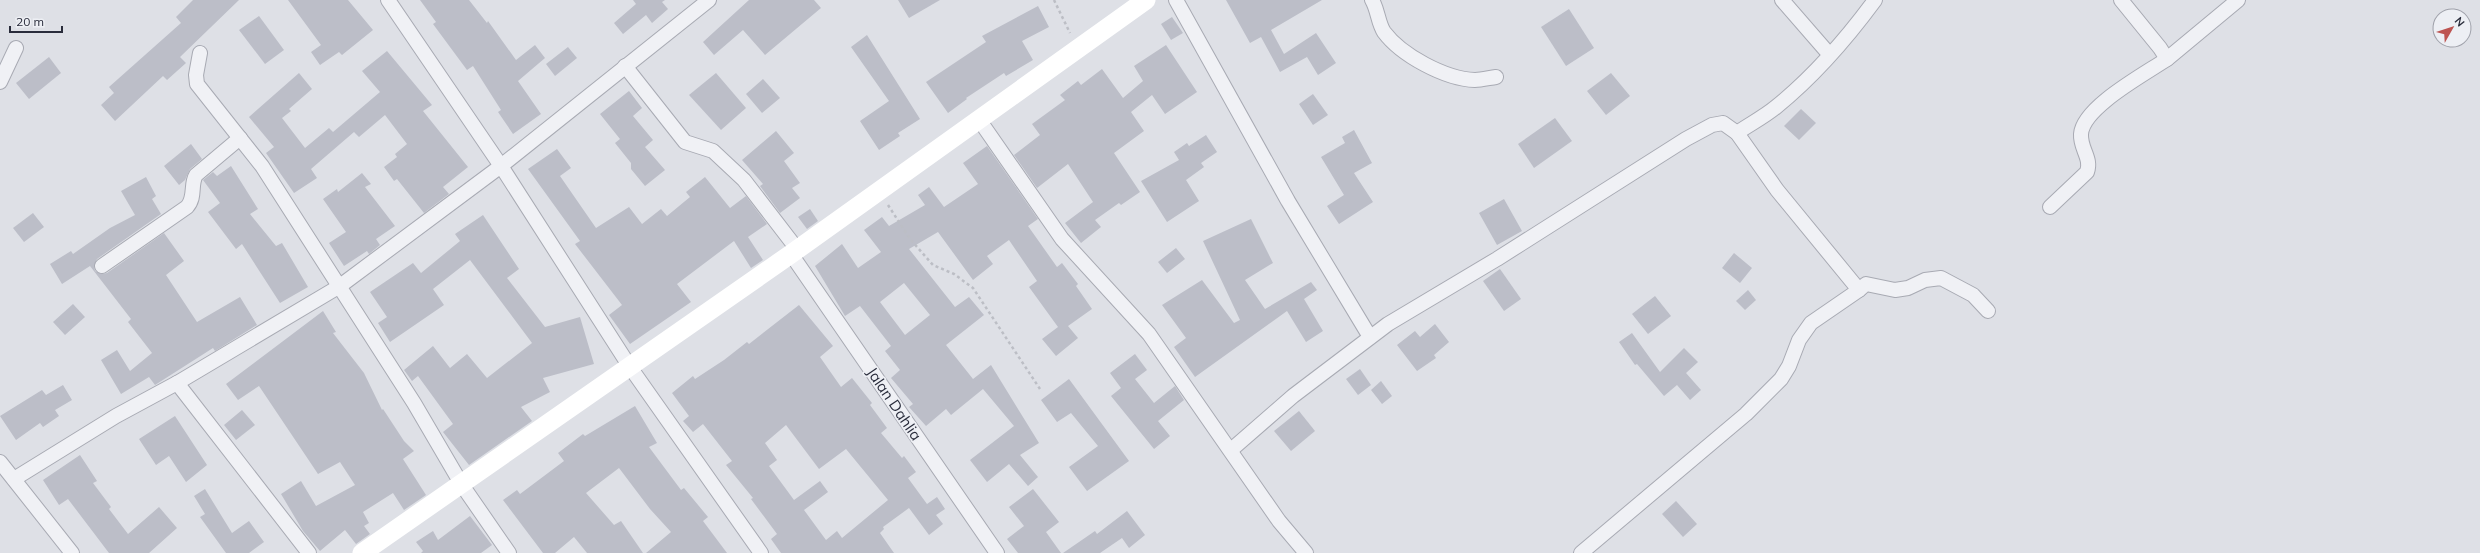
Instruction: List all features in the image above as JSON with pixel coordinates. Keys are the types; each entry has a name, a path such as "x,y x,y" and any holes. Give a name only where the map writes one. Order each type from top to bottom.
{"main road":[{"path":"362,553 462,485 980,121 1077,48 1146,0"}],"street":[{"path":"388,0 501,166 630,367 761,553"},
{"path":"14,479 116,416 177,383 340,286 501,166 709,0"},
{"path":"1176,0 1288,201 1370,338"},
{"path":"1372,0 1383,30 1395,45 1407,53 1438,71 1474,80 1496,77"},
{"path":"1782,0 1829,54"},
{"path":"1738,133 1776,107 1829,54 1875,0"},
{"path":"2121,0 2160,48 2167,59"},
{"path":"2050,207 2087,172 2090,165 2082,144 2081,134 2088,119 2107,99 2167,59 2238,0"},
{"path":"0,82 16,48"},
{"path":"200,53 196,74 197,84 262,166 414,404 462,485 508,553"},
{"name":"Jalan Dahlia","path":"625,66 685,142 713,151 744,180 997,553"},
{"path":"980,121 1062,239 1150,334 1279,521 1306,553"},
{"path":"1231,450 1293,396 1388,324 1497,259 1686,139 1718,124 1730,126 1738,133 1777,190 1859,290"},
{"path":"102,266 187,207 193,196 193,182 196,175 240,138"},
{"path":"1581,553 1746,414 1781,378 1789,366 1799,340 1811,323 1866,284 1900,289 1924,280 1941,278 1973,295 1988,311"},
{"path":"177,383 309,553"},
{"path":"0,462 72,553"}],"path":[{"path":"1054,0 1077,48"},
{"path":"879,191 910,239 926,258 937,267 964,280 973,288 1040,389"}],"building":[{"path":"193,0 239,0 180,57 186,63 167,80 163,76 115,121 101,105 114,93 109,87 181,23 176,17"},
{"path":"288,0 348,0 373,30 342,55 339,52 320,65 311,52 321,45"},
{"path":"420,0 469,0 487,23 488,21 516,60 535,45 545,58 518,81 541,114 513,134 498,112 501,110 473,66 467,70 433,24 436,22"},
{"path":"633,0 665,0 662,2 668,9 652,23 646,15 623,34 614,23 636,4"},
{"path":"749,0 814,0 821,8 765,55 743,30 714,55 703,42"},
{"path":"898,0 940,0 909,18"},
{"path":"1226,0 1322,0 1271,30 1284,54 1316,33 1336,63 1318,75 1307,57 1280,72 1261,37 1250,43"},
{"path":"1038,6 1049,27 1022,41 1033,60 1006,76 1004,73 966,98 967,99 948,113 926,82 986,42 982,36"},
{"path":"1569,9 1594,48 1566,66 1541,27"},
{"path":"259,16 284,50 265,64 239,30"},
{"path":"1172,17 1183,33 1171,40 1161,24"},
{"path":"867,35 920,119 898,133 900,136 879,150 860,121 889,101 851,47"},
{"path":"1166,45 1197,92 1165,114 1152,95 1131,112 1144,131 1114,153 1140,192 1121,205 1119,203 1095,220 1101,227 1081,243 1065,223 1093,202 1068,164 1037,188 1014,155 1040,135 1032,124 1065,100 1060,95 1078,81 1081,85 1102,69 1123,98 1143,81 1134,66"},
{"path":"568,47 577,58 555,76 546,64"},
{"path":"387,51 432,105 423,111 468,167 443,187 449,194 424,213 397,179 394,181 384,167 397,157 395,154 407,144 385,115 359,137 354,132 311,169 317,178 294,193 266,153 274,147 249,117 299,73 312,89 289,109 291,111 282,118 305,148 329,128 333,132 380,92 362,71"},
{"path":"49,57 61,73 29,99 16,83"},
{"path":"716,73 746,108 721,130 689,95"},
{"path":"1611,73 1630,96 1606,115 1587,91"},
{"path":"763,79 780,98 762,113 746,94"},
{"path":"629,91 642,108 633,116 653,140 645,147 665,170 645,186 631,169 631,163 615,143 620,139 600,114"},
{"path":"1313,94 1328,115 1313,125 1299,104"},
{"path":"1801,109 1816,123 1799,140 1784,126"},
{"path":"1555,118 1572,141 1534,168 1518,144"},
{"path":"1354,130 1372,163 1354,173 1373,202 1339,224 1327,206 1344,195 1321,157 1345,143 1342,137"},
{"path":"776,131 794,153 784,161 800,183 792,188 800,198 780,213 760,186 763,184 742,160"},
{"path":"1206,135 1217,152 1201,163 1204,167 1186,180 1199,201 1167,222 1141,181 1179,160 1174,152 1187,143 1189,146"},
{"path":"191,144 202,159 190,169 185,180 179,185 164,166"},
{"path":"987,146 1038,219 1028,226 1057,267 1062,263 1078,284 1076,286 1092,309 1068,326 1078,338 1056,356 1042,339 1058,327 1029,287 1037,281 1009,240 987,256 993,264 973,280 938,232 909,249 955,307 969,297 984,315 946,345 973,379 991,365 1039,443 1020,455 1038,477 1028,486 1009,464 987,482 970,460 1014,426 983,389 951,415 946,409 926,426 909,407 913,404 891,378 900,370 885,351 891,346 860,306 845,316 815,266 842,244 858,268 881,252 864,230 882,217 889,226 925,205 918,195 929,187 944,207 978,184 963,163","holes":["904,283 930,315 905,335 880,302"]},
{"path":"557,149 571,168 560,176 596,228 629,207 642,224 661,209 667,216 690,197 686,192 705,177 730,208 746,196 767,224 748,237 763,260 751,268 734,241 677,284 691,302 630,344 609,315 622,305 575,244 580,241 528,169"},
{"path":"231,166 258,209 250,214 276,246 282,243 308,287 280,303 242,244 236,249 208,212 220,203 203,180 213,172 217,176"},
{"path":"362,173 371,184 365,187 395,226 376,239 380,245 369,254 367,251 344,266 329,243 346,232 323,199 337,189 338,192"},
{"path":"146,177 156,196 152,199 161,214 97,259 94,266 95,271 102,274 107,273 164,233 184,261 166,275 197,322 240,297 257,325 215,351 213,348 155,385 149,377 121,394 101,360 117,350 130,371 152,353 128,322 131,319 90,266 62,284 50,264 71,251 73,254 110,228 135,215 121,191"},
{"path":"1504,199 1522,231 1497,245 1479,213"},
{"path":"810,209 818,221 807,229 798,217"},
{"path":"33,213 44,227 24,242 13,228"},
{"path":"483,215 519,269 507,278 545,327 580,317 594,364 543,378 550,392 521,407 532,421 469,465 443,432 453,424 418,376 412,381 404,370 433,346 450,368 467,354 487,378 532,343 470,260 433,289 444,305 390,342 378,323 387,317 370,292 413,263 421,273 460,241 455,234"},
{"path":"1251,219 1273,263 1245,280 1265,309 1311,282 1317,290 1304,299 1323,331 1306,342 1287,311 1195,377 1174,347 1186,338 1162,305 1202,280 1234,323 1240,320 1203,241"},
{"path":"1176,248 1185,259 1167,273 1158,262"},
{"path":"1734,253 1752,268 1740,283 1722,268"},
{"path":"1500,269 1521,299 1504,311 1483,281"},
{"path":"1748,290 1756,300 1745,310 1736,301"},
{"path":"1655,296 1671,316 1648,334 1632,314"},
{"path":"73,304 85,317 65,335 53,322"},
{"path":"799,305 833,346 820,357 841,387 852,378 872,403 870,405 887,428 881,433 902,458 904,456 916,472 908,478 927,504 937,497 945,509 936,515 943,524 929,535 909,508 883,527 884,529 880,533 894,553 781,553 771,539 777,534 751,499 753,498 726,465 732,461 703,424 693,432 683,421 689,416 672,393 693,376 695,379 724,360 747,342 749,344","holes":["786,425 819,469 846,449 888,500 842,538 837,531 826,540 804,510 828,492 820,481 794,500 769,466 777,460 765,443"]},
{"path":"323,311 336,332 333,333 364,373 382,410 383,409 404,441 414,451 403,459 426,495 404,510 393,493 363,512 369,523 364,526 370,534 356,544 345,530 320,551 303,531 281,494 301,481 316,506 355,485 340,462 318,474 259,386 238,400 226,384"},
{"path":"1435,324 1449,342 1434,355 1436,358 1417,371 1397,345 1415,331 1420,337"},
{"path":"1632,333 1660,372 1684,348 1698,362 1686,373 1701,390 1690,400 1677,385 1664,396 1637,364 1635,365 1619,342"},
{"path":"1135,354 1147,370 1135,379 1154,403 1175,386 1184,400 1158,421 1170,436 1154,449 1111,396 1121,388 1110,373"},
{"path":"1360,369 1371,385 1358,395 1346,379"},
{"path":"1069,379 1129,461 1087,491 1069,467 1098,446 1071,413 1057,422 1041,400"},
{"path":"1381,381 1392,396 1382,404 1371,390"},
{"path":"63,385 72,400 55,410 59,416 43,427 40,423 16,440 0,416 42,390 46,395"},
{"path":"635,406 657,443 649,447 681,490 684,488 708,517 703,521 727,553 646,553 671,532 650,509 619,468 586,493 614,525 621,521 643,553 587,553 574,537 555,553 543,553 503,500 517,490 520,494 564,461 558,453 583,434 585,436"},
{"path":"242,410 255,425 236,440 224,425"},
{"path":"1299,411 1315,431 1291,451 1274,431"},
{"path":"175,416 207,465 186,482 169,456 156,465 139,439"},
{"path":"80,455 97,481 93,483 111,507 109,509 128,534 159,507 177,528 149,553 109,553 68,499 59,505 43,480"},
{"path":"205,489 232,533 249,521 264,542 249,553 226,553 200,517 205,514 194,496"},
{"path":"1033,489 1059,522 1046,532 1061,553 1018,553 1007,539 1024,526 1009,507"},
{"path":"1676,501 1697,524 1683,537 1662,514"},
{"path":"1127,511 1145,535 1129,548 1122,538 1100,553 1063,553 1095,531 1097,534"},
{"path":"470,516 492,545 481,553 421,553 423,551 416,542 433,531 438,540"}]}
